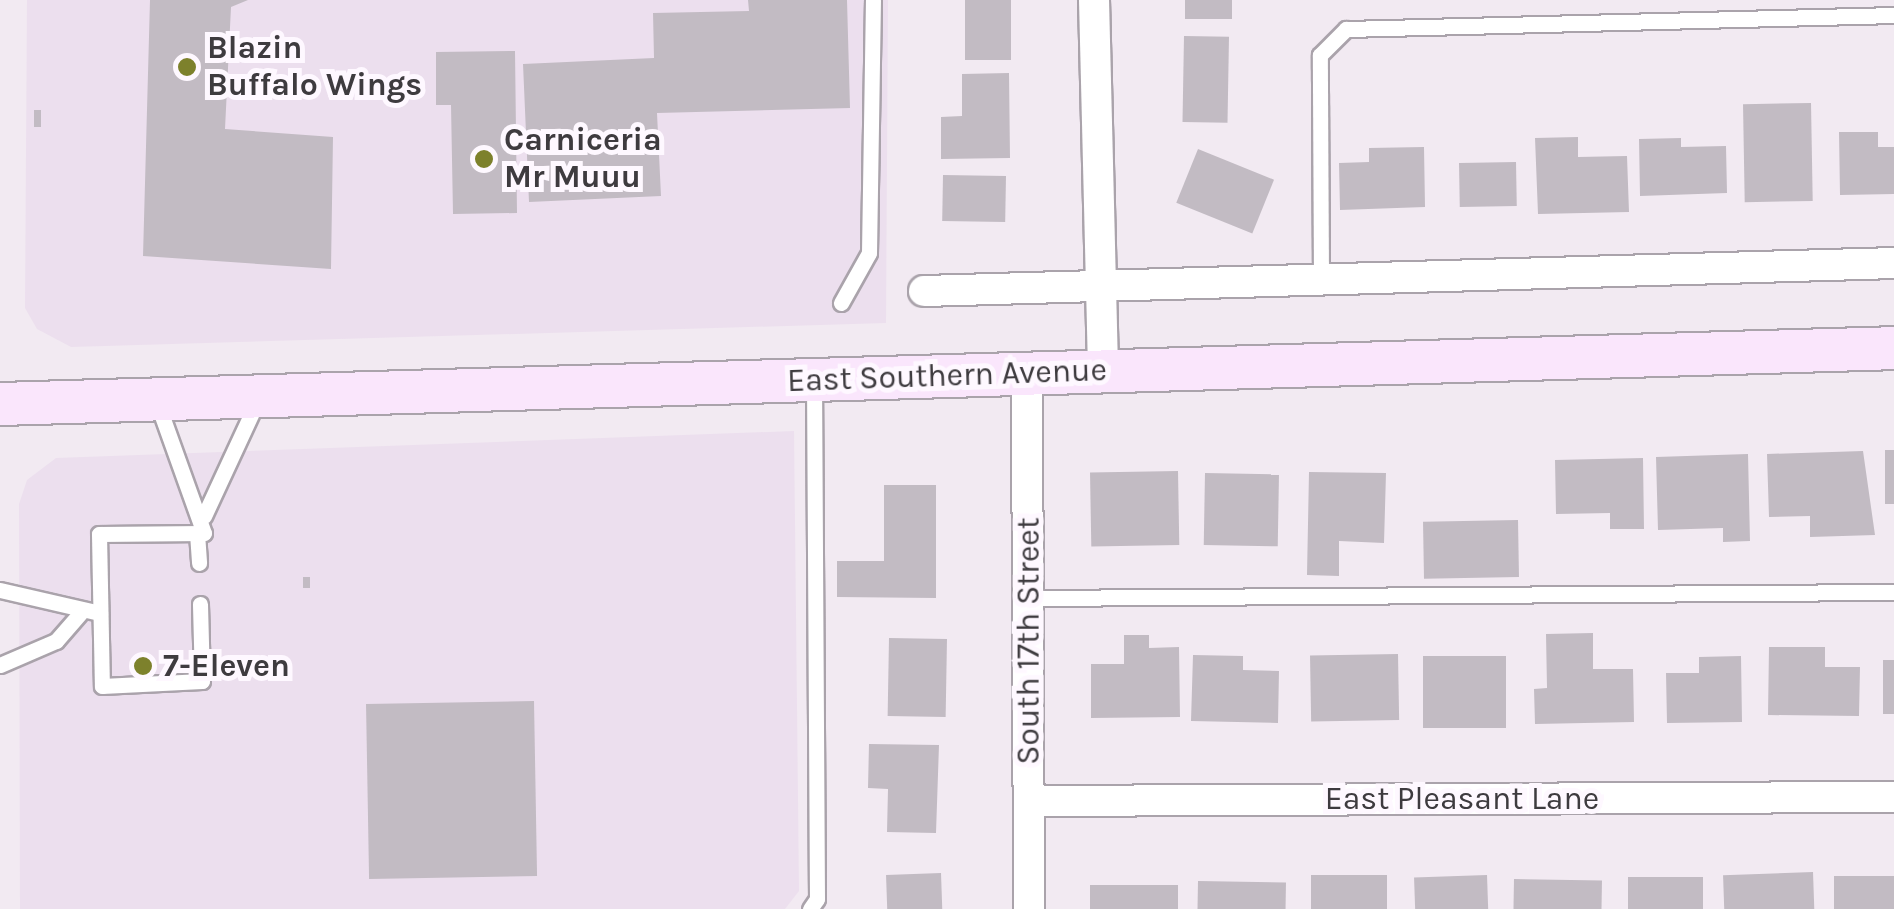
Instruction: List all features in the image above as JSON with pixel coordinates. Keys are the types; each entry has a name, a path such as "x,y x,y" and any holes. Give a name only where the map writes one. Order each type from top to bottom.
{"main road":[{"name":"East Southern Avenue","path":"0,404 1894,348"}],"street":[{"path":"1094,0 1103,372"},
{"path":"924,291 1894,263"},
{"name":"South 17th Street","path":"1027,373 1029,909"},
{"name":"East Pleasant Lane","path":"1030,801 1894,796"}],"lane":[{"path":"842,303 870,253 873,0"},
{"path":"1321,277 1320,55 1346,29 1894,14"},
{"path":"810,909 817,899 814,379"},
{"path":"198,563 197,532 259,397"},
{"path":"156,400 204,516"},
{"path":"197,532 99,534 102,686 202,682 200,604"},
{"path":"0,590 80,614 100,613"},
{"path":"1030,598 1894,592"},
{"path":"0,666 56,641 80,614"}],"shaded area":[{"path":"27,0 888,0 886,323 71,347 37,329 25,308"},
{"path":"794,431 799,891 785,909 20,909 19,504 27,480 56,458"}],"building":[{"path":"150,0 248,0 231,7 225,129 333,137 331,269 143,256"},
{"path":"748,0 847,0 850,108 657,113 661,196 529,202 523,64 654,58 653,13 749,11"},
{"path":"965,0 1011,0 1011,60 965,60"},
{"path":"1185,0 1232,0 1232,19 1185,19"},
{"path":"1184,36 1229,37 1227,123 1182,122"},
{"name":"Carniceria Mr Muuu","path":"515,51 517,213 453,214 451,105 436,105 436,52"},
{"path":"1009,73 1010,158 941,159 941,117 962,116 962,74"},
{"path":"1811,103 1813,201 1745,202 1743,104"},
{"path":"34,110 41,110 41,127 34,127"},
{"path":"1839,132 1878,132 1878,147 1894,147 1894,194 1840,195"},
{"path":"1578,137 1578,157 1627,156 1629,212 1538,214 1535,138"},
{"path":"1681,138 1681,147 1726,146 1727,193 1640,196 1639,139"},
{"path":"1424,147 1425,207 1340,210 1339,163 1369,162 1369,148"},
{"path":"1198,149 1274,180 1252,233 1176,203"},
{"path":"1516,162 1517,206 1460,207 1459,163"},
{"path":"943,175 1006,176 1005,222 942,221"},
{"path":"1885,450 1894,450 1894,504 1885,504"},
{"path":"1863,451 1875,535 1810,537 1810,516 1769,517 1767,454"},
{"path":"1748,454 1750,541 1723,542 1723,528 1658,530 1656,457"},
{"path":"1643,458 1644,529 1610,529 1610,513 1556,514 1555,460"},
{"path":"1178,471 1179,545 1091,547 1090,473"},
{"path":"1309,472 1386,473 1384,543 1339,541 1339,576 1307,575"},
{"path":"1205,473 1279,474 1278,546 1204,545"},
{"path":"884,485 936,485 936,598 837,597 837,561 884,561"},
{"path":"1518,520 1519,577 1424,579 1423,522"},
{"path":"303,577 310,577 310,588 303,588"},
{"path":"1593,633 1593,669 1633,669 1634,722 1535,724 1534,689 1547,688 1546,634"},
{"path":"1124,635 1149,635 1149,648 1179,647 1180,717 1091,718 1091,664 1124,664"},
{"path":"889,638 947,639 946,717 888,716"},
{"path":"1769,647 1825,647 1825,667 1860,667 1859,716 1768,715"},
{"path":"1398,654 1399,720 1311,722 1310,656"},
{"path":"1193,655 1243,656 1243,670 1279,671 1278,723 1191,721"},
{"path":"1423,656 1506,656 1506,728 1423,728"},
{"path":"1741,656 1742,722 1667,723 1666,673 1699,673 1699,657"},
{"path":"1883,660 1894,660 1894,714 1883,714"},
{"path":"534,701 537,876 369,879 366,704"},
{"path":"869,744 939,745 936,833 887,832 888,789 868,788"},
{"path":"1813,872 1814,909 1724,909 1723,875"},
{"path":"941,873 942,909 887,909 886,875"},
{"path":"1311,875 1387,875 1387,909 1311,909"},
{"path":"1487,875 1488,909 1415,909 1414,878"},
{"path":"1834,876 1894,876 1894,909 1834,909"},
{"path":"1628,877 1703,877 1703,909 1628,909"},
{"path":"1514,879 1602,881 1601,909 1513,909"},
{"path":"1198,881 1286,883 1286,909 1198,909"},
{"path":"1090,885 1178,885 1178,909 1090,909"}],"place":[{"name":"Blazin Buffalo Wings","path":"187,67"},
{"name":"Carniceria Mr Muuu","path":"484,159"},
{"name":"7-Eleven","path":"143,666"}]}
